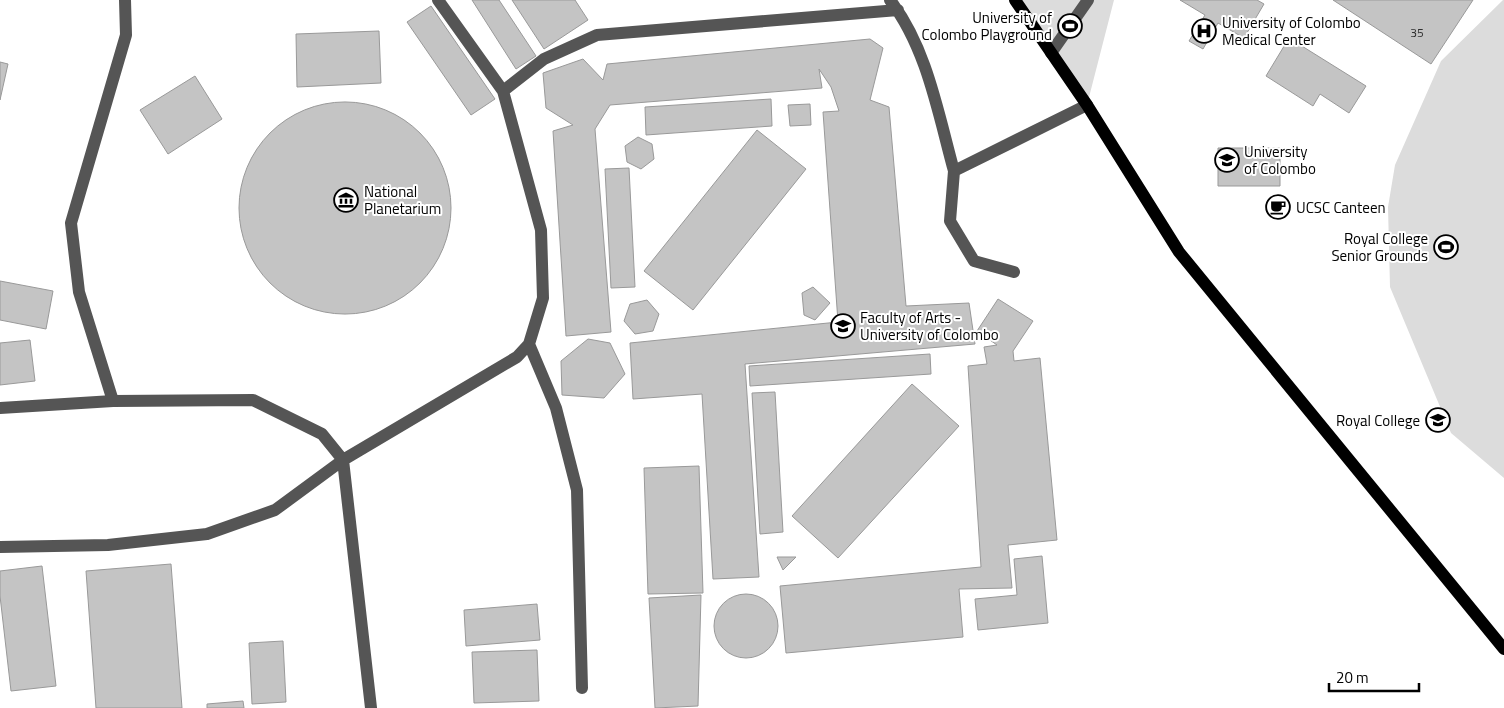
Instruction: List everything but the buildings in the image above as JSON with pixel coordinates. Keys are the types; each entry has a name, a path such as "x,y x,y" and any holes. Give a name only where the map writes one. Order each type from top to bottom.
{"main road":[{"path":"1015,0 1087,105 1179,252 1504,649"}],"lane":[{"path":"113,401 79,292 70,223 126,35 125,0"},
{"path":"0,547 108,545 207,534 275,510 343,460 517,357 529,344 544,298 541,230 503,91 438,0"},
{"path":"1051,53 1088,0"},
{"path":"503,91 544,59 597,35 651,28 894,5 925,66 954,170 950,221 974,261 1014,272"},
{"path":"954,170 1087,105"},
{"path":"529,344 556,408 577,490 582,688"},
{"path":"0,408 113,401 253,400 322,434 343,460 371,708"}],"shaded area":[{"name":"University of Colombo Playground","path":"1015,0 1114,0 1087,105"},
{"name":"Royal College Senior Grounds","path":"1503,0 1504,478 1451,433 1390,287 1388,207 1395,165 1441,61"}],"place":[{"name":"University of Colombo Playground","path":"1070,26"},
{"name":"University of Colombo Medical Center","path":"1204,31"},
{"name":"University of Colombo","path":"1227,160"},
{"name":"National Planetarium","path":"346,200"},
{"name":"UCSC Canteen","path":"1278,207"},
{"name":"Royal College Senior Grounds","path":"1446,247"},
{"name":"Faculty of Arts - University of Colombo","path":"843,326"},
{"name":"Royal College","path":"1438,420"}]}
